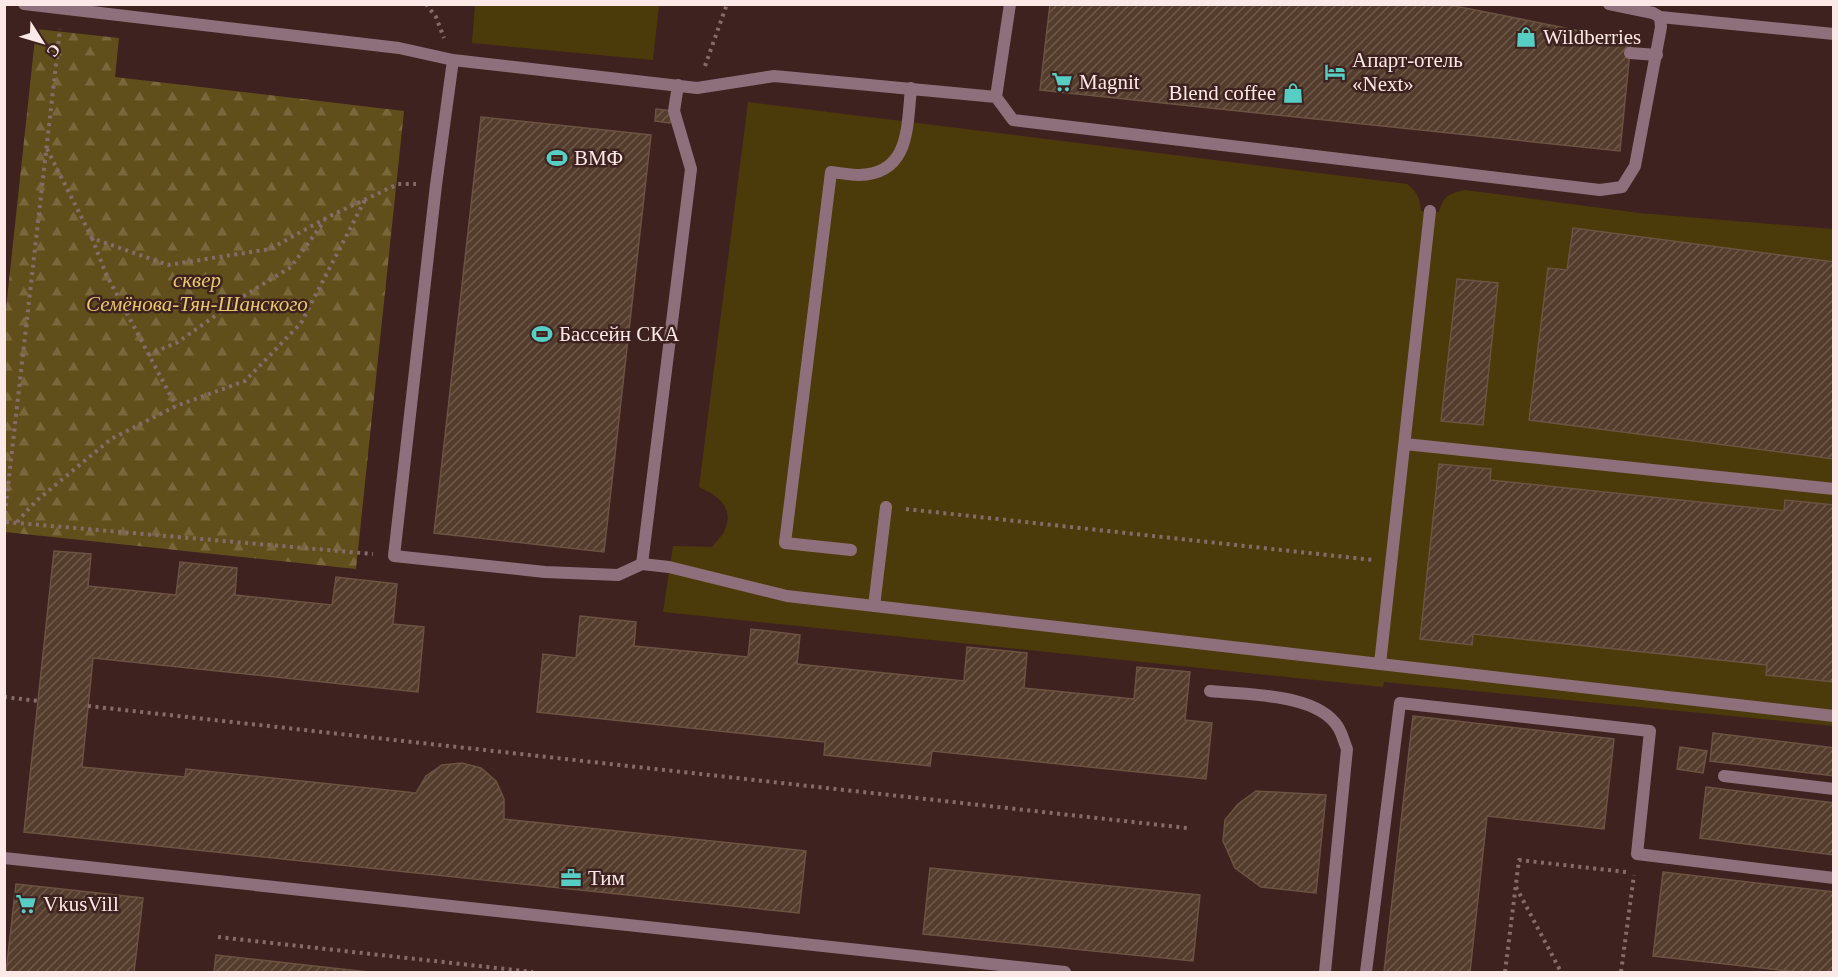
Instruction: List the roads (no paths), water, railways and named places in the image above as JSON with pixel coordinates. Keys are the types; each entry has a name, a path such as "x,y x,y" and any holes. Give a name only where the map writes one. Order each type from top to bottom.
{"lane":[{"path":"24,4 399,48 453,60 697,88 774,76 996,97"},
{"path":"1010,4 996,97 1013,120 1600,190 1622,186 1635,166 1657,55 1660,17"},
{"path":"1609,4 1653,13 1660,17 1833,34"},
{"path":"1630,53 1657,55"},
{"path":"453,60 436,185 394,556 545,572 618,576 642,564 669,567 787,596 1833,716"},
{"path":"642,564 691,169 674,111 678,85"},
{"path":"851,550 785,543 831,172 859,175 881,171 898,159 905,141 911,88"},
{"path":"1380,664 1430,212"},
{"path":"1405,444 1833,489"},
{"path":"874,606 886,507"},
{"path":"1210,690 1295,700 1318,708 1337,726 1347,749 1324,972"},
{"path":"1366,972 1400,703 1650,731 1637,854 1833,878"},
{"path":"1724,776 1833,789"},
{"path":"4,858 1065,972"}],"place":[{"name":"Wildberries","path":"1526,37"},
{"name":"Апарт-отель «Next»","path":"1335,72"},
{"name":"Magnit","path":"1062,82"},
{"name":"Blend coffee","path":"1293,93"},
{"name":"ВМФ","path":"557,158"},
{"name":"Бассейн СКА","path":"542,334"},
{"name":"Тим","path":"571,878"},
{"name":"VkusVill","path":"26,904"}],"park label":[{"name":"сквер Семёнова-Тян-Шанского","path":"197,292"}]}
